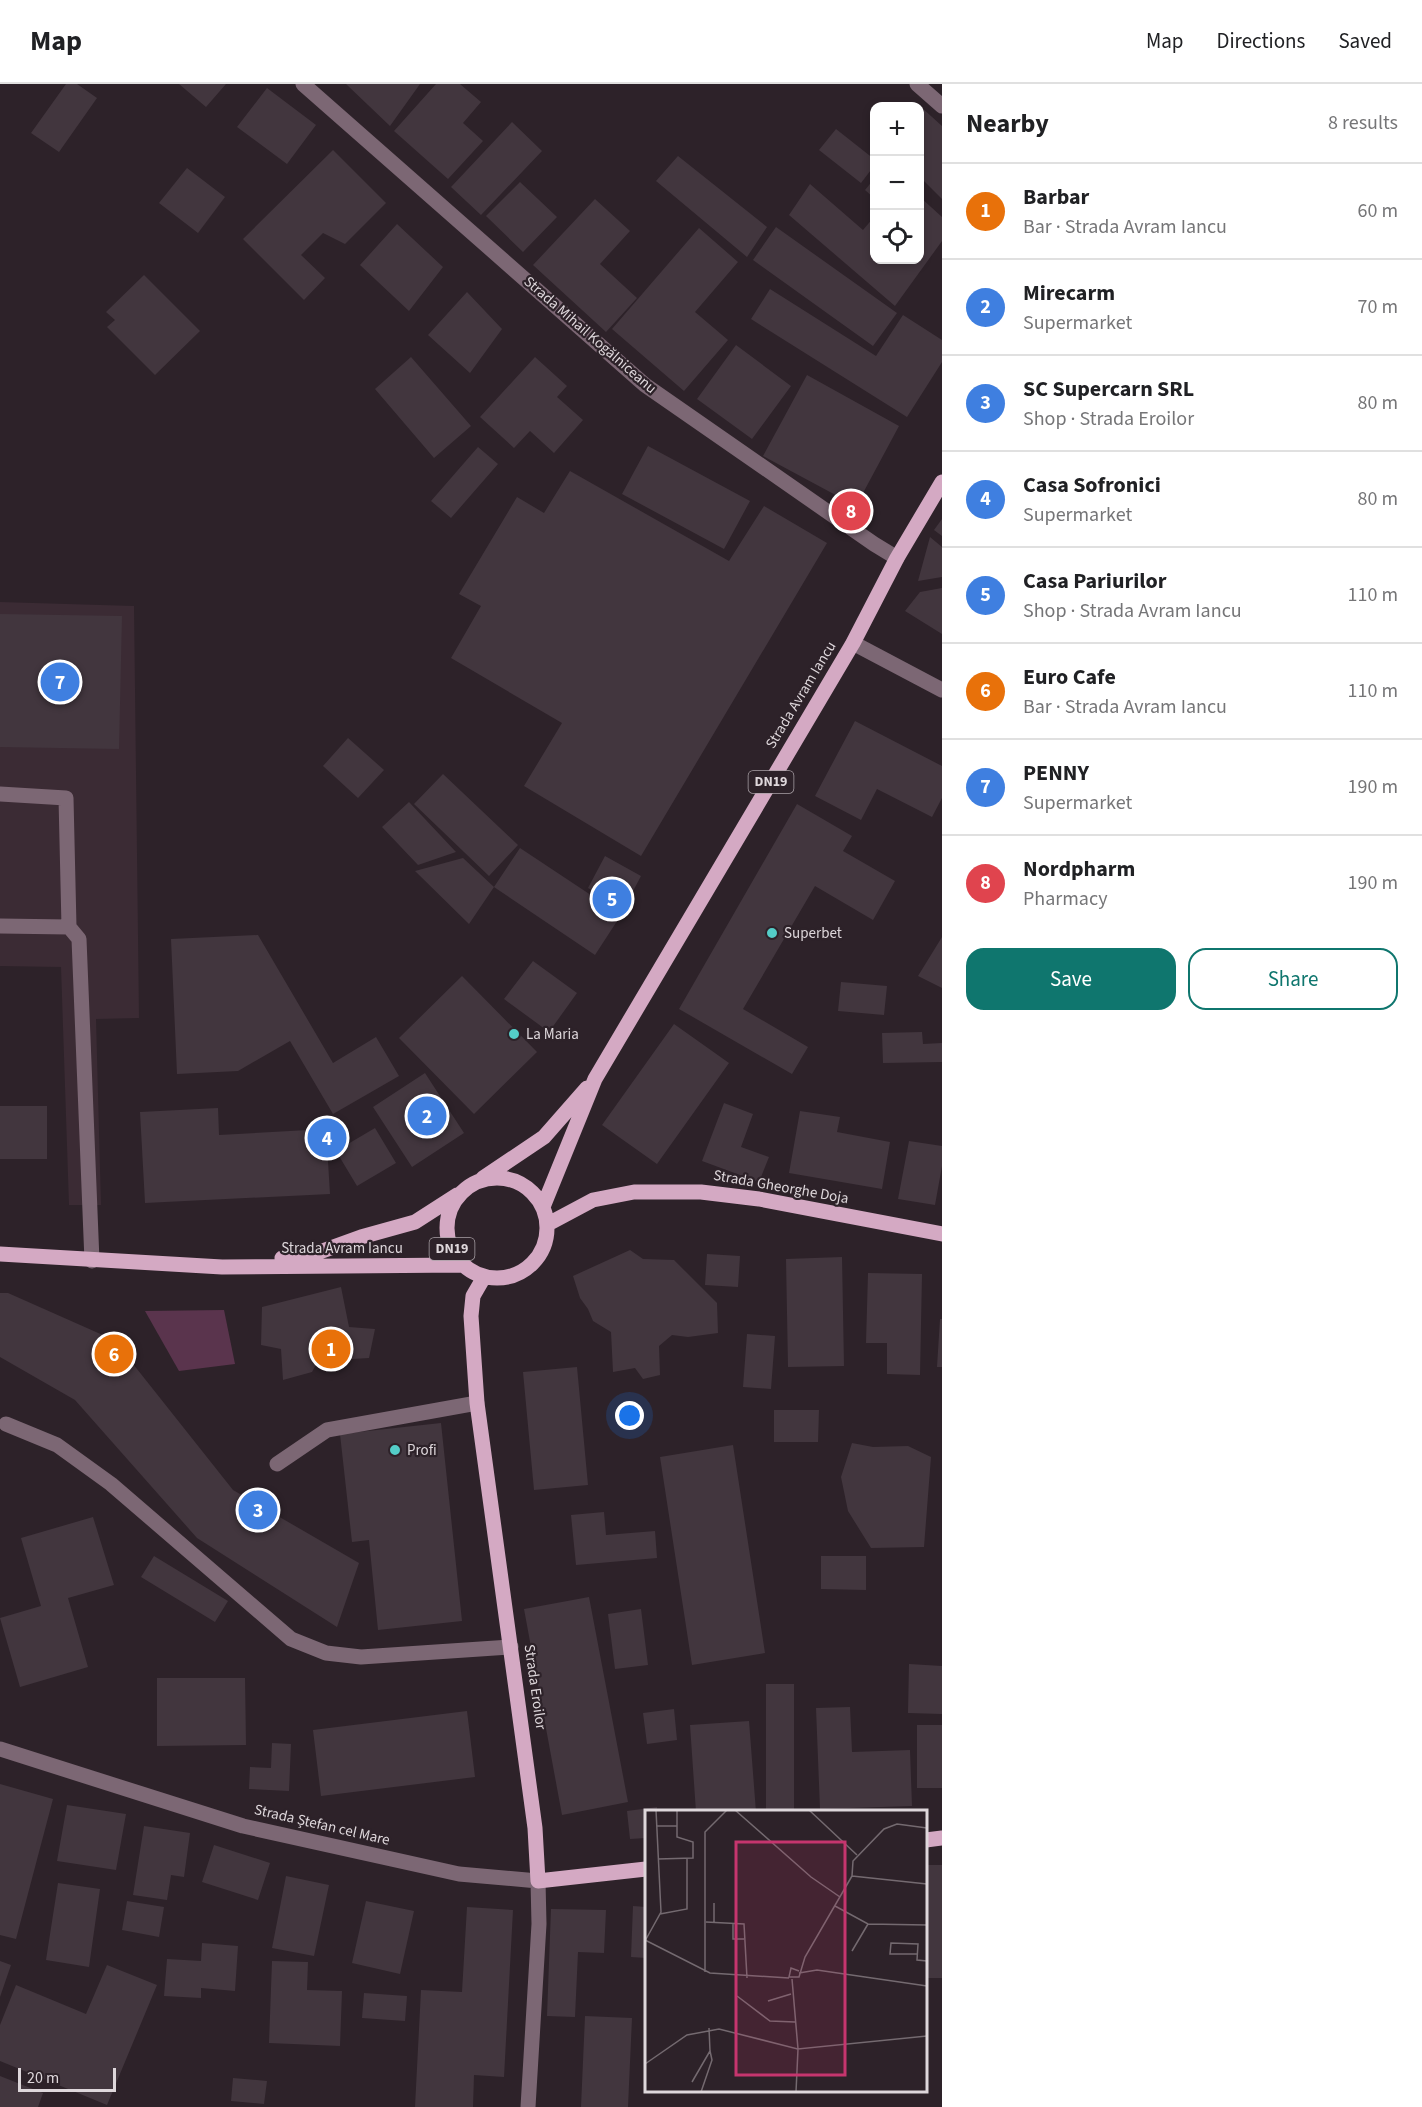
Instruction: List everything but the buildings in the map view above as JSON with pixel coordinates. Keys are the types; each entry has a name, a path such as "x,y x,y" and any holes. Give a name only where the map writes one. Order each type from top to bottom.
{"main road":[{"name":"Strada Avram Iancu","path":"543,1207 595,1079 853,644 897,558 942,482"},
{"name":"Strada Avram Iancu","path":"479,1181 544,1137 595,1079"},
{"path":"479,1181 488,1178 505,1178 527,1187 543,1207 548,1224"},
{"name":"DN19","path":"479,1181 460,1194 448,1216 448,1240 462,1265 484,1276 501,1278 518,1274 540,1254 548,1233 548,1224"},
{"name":"Strada Gheorghe Doja","path":"548,1224 593,1200 634,1192 701,1192 759,1199 942,1234"},
{"name":"Strada Avram Iancu","path":"222,1267 314,1254 361,1237 416,1222 460,1194"},
{"name":"Strada Avram Iancu","path":"0,1254 222,1267 462,1265"},
{"name":"Strada Eroilor","path":"484,1276 473,1296 471,1316 477,1403 535,1828 538,1881"},
{"path":"927,1840 942,1838"},
{"name":"Strada Ștefan cel Mare","path":"538,1881 645,1869"}],"street":[{"name":"Strada Mihail Kogălniceanu","path":"303,84 645,385 897,558"},
{"path":"917,84 942,106"},
{"path":"853,644 942,690"},
{"path":"0,794 66,798 69,927 79,939 92,1261"},
{"path":"0,926 69,927"},
{"path":"277,1464 327,1430 477,1403"},
{"path":"6,1424 57,1444 111,1484 291,1639 326,1653 361,1657 511,1647"},
{"name":"Strada Ștefan cel Mare","path":"0,1749 243,1826 459,1874 538,1881"},
{"name":"Strada Eroilor","path":"528,2107 539,1924 538,1881"}],"shaded area":[{"path":"0,602 134,606 139,1018 96,1019 101,1205 69,1205 61,967 0,966"},
{"path":"224,1310 235,1364 179,1371 145,1311"}],"place":[{"name":"Nordpharm","path":"851,511"},
{"name":"PENNY","path":"60,682"},
{"name":"Casa Pariurilor","path":"612,899"},
{"name":"Superbet","path":"772,933"},
{"name":"La Maria","path":"514,1034"},
{"name":"Mirecarm","path":"427,1116"},
{"name":"Casa Sofronici","path":"327,1138"},
{"name":"Barbar","path":"331,1349"},
{"name":"Euro Cafe","path":"114,1354"},
{"name":"Profi","path":"395,1450"},
{"name":"SC Supercarn SRL","path":"258,1510"}]}
